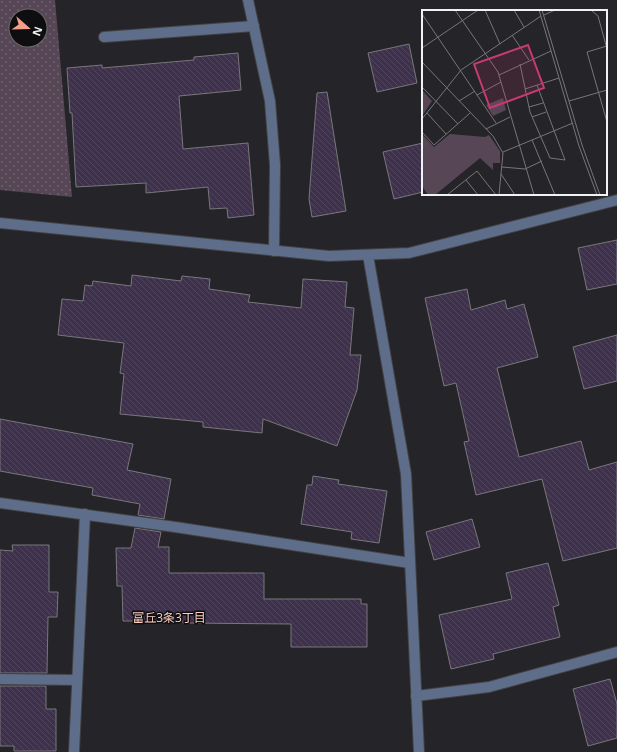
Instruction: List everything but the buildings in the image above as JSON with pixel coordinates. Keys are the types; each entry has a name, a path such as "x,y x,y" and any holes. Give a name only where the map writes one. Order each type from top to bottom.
{"street":[{"path":"248,0 270,101 275,165 274,251"},
{"path":"104,36 254,26"},
{"path":"0,223 329,256 409,254 617,200"},
{"path":"368,255 406,474 419,752"},
{"path":"0,503 175,527 410,563"},
{"path":"74,752 85,514"},
{"path":"416,696 489,687 617,652"},
{"path":"0,679 77,680"}],"shaded area":[{"path":"0,0 55,0 72,197 0,190"}],"district":[{"name":"富丘3条3丁目","path":"169,618"}]}
